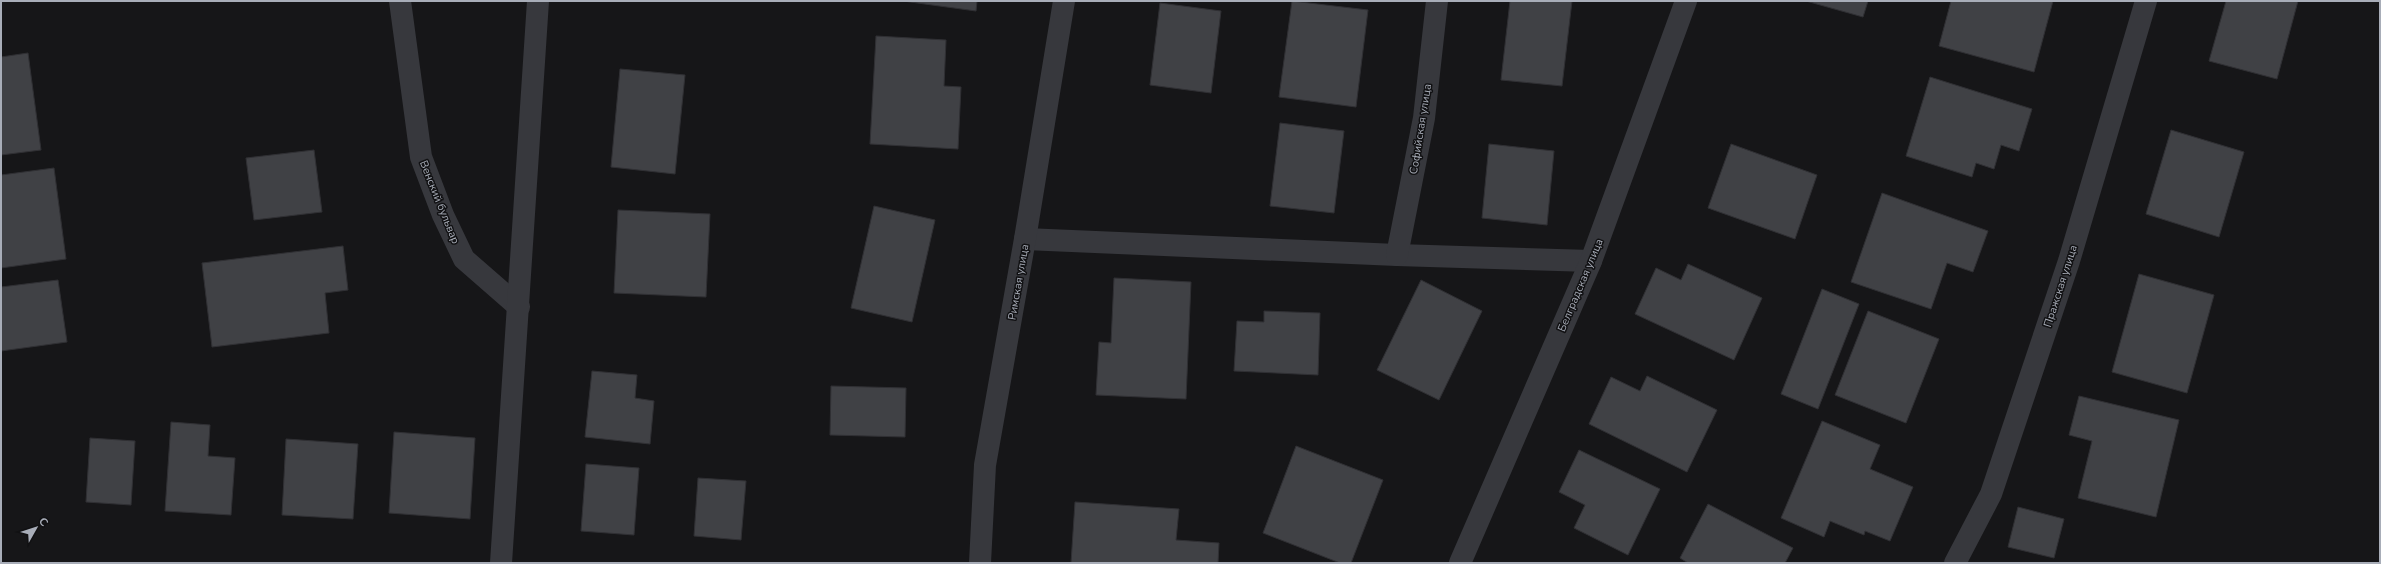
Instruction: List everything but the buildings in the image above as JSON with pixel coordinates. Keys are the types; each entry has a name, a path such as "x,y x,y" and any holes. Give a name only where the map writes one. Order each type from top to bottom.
{"street":[{"name":"Венский бульвар","path":"400,1 421,157 443,215 464,258 519,307"},
{"path":"501,563 538,1"},
{"name":"Римская улица","path":"980,563 985,465 1025,239 1064,1"},
{"name":"Софийская улица","path":"1397,255 1424,118 1437,1"},
{"name":"Белградская улица","path":"1460,563 1591,261 1686,1"},
{"name":"Пражская улица","path":"1954,563 1992,494 2069,261 2146,1"},
{"path":"1025,239 1397,255 1591,261"}]}
